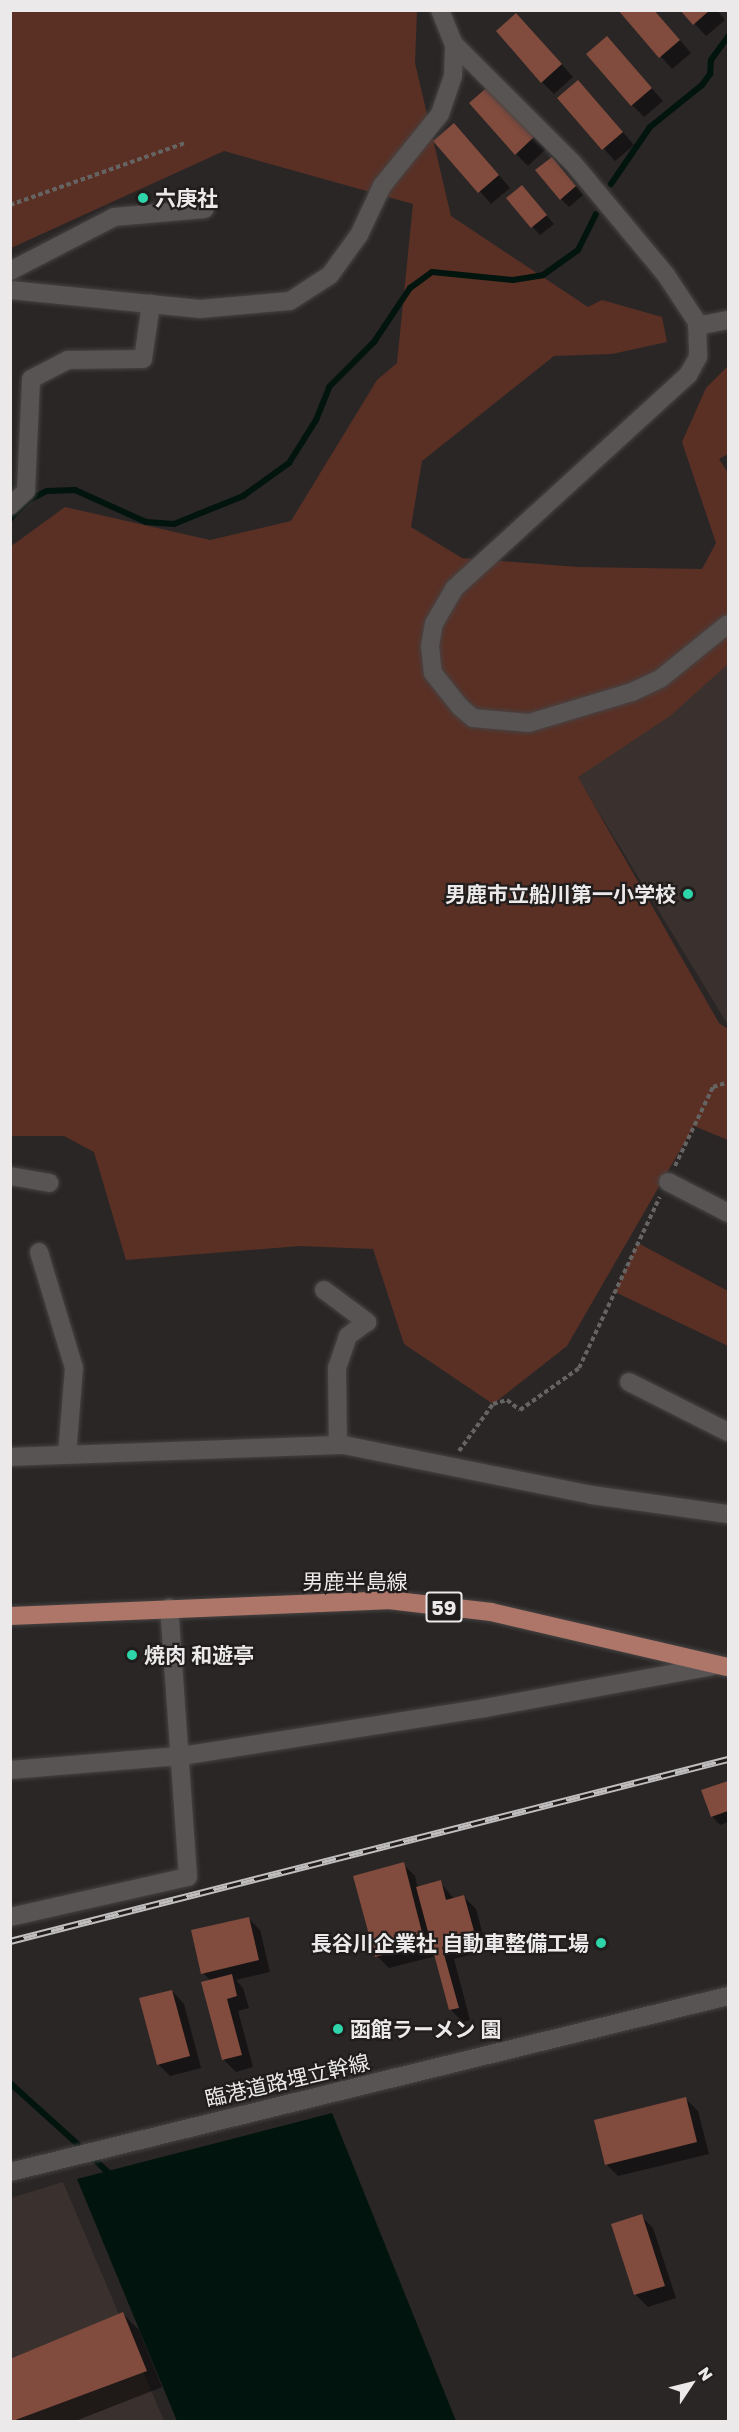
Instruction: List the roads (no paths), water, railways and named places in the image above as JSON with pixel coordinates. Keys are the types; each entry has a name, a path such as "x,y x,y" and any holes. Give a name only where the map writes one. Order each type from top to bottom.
{"main road":[{"name":"男鹿半島線","path":"10,1616 169,1608 399,1601 491,1612 560,1626 721,1667"}],"street":[{"path":"440,10 454,44 573,163 666,275 697,326 698,357 688,375 454,589 434,623 430,646 433,672 460,707 473,718 529,723 632,692 660,679 729,624"},
{"path":"10,290 200,309 290,301 330,275 359,235 382,186 440,114 453,76 454,44"},
{"path":"10,271 114,217 205,209"},
{"path":"10,506 26,491 31,380 68,360 142,359 151,304"},
{"path":"697,326 729,320"},
{"path":"10,1176 49,1183"},
{"path":"668,1182 729,1213"},
{"path":"39,1252 74,1368 67,1455"},
{"path":"324,1290 368,1322 348,1336 337,1368 338,1445"},
{"path":"629,1382 729,1432"},
{"path":"10,1457 338,1445 449,1464 592,1495 729,1515"},
{"path":"10,1917 188,1877 182,1756 169,1608"},
{"path":"10,1770 182,1756 485,1708 721,1667"},
{"name":"臨港道路埋立幹線","path":"10,2172 101,2147 729,1996"}],"waterway":[{"path":"611,184 650,127 702,85 710,74 711,60 728,37"},
{"path":"10,519 29,500 47,491 75,490 146,522 174,524 243,496 289,463 316,420 329,387 374,342 410,288 432,272 513,280 543,275 578,250 596,214"},
{"path":"10,2083 83,2149"},
{"path":"91,2156 112,2176"}],"railway":[{"path":"10,1941 728,1759"}],"place":[{"name":"六庚社","path":"143,198"},
{"name":"男鹿市立船川第一小学校","path":"688,894"},
{"name":"焼肉 和遊亭","path":"132,1655"},
{"name":"長谷川企業社 自動車整備工場","path":"601,1943"},
{"name":"函館ラーメン 園","path":"338,2029"}]}
